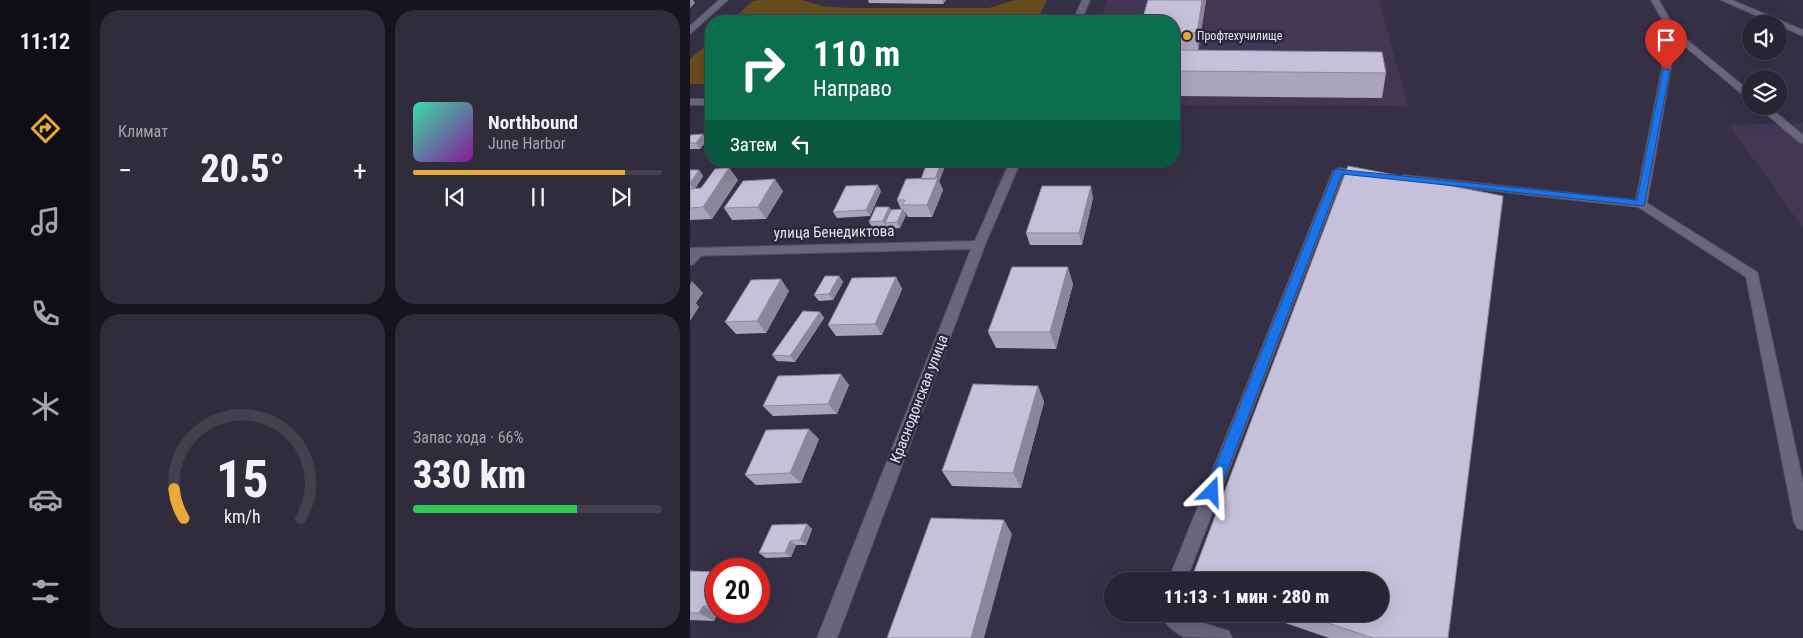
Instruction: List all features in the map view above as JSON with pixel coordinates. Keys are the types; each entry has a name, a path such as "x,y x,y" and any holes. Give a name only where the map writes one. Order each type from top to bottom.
{"street":[{"path":"707,15 724,0"},
{"path":"1080,15 1086,0"},
{"path":"1656,0 1673,32 1742,90"},
{"path":"1725,0 1803,33"},
{"path":"690,30 705,17"},
{"path":"1641,204 1673,32"},
{"path":"690,102 705,102"},
{"path":"1773,115 1803,140"},
{"name":"Краснодонская улица","path":"826,638 978,245 1013,167"},
{"path":"1181,572 1339,171 1641,204 1752,275 1803,522"},
{"name":"улица Бенедиктова","path":"693,255 978,245"},
{"path":"1178,622 1184,627 1222,638"}],"shaded area":[{"path":"802,0 822,6 848,8 989,8 1015,0 1047,0 1040,15 738,15 753,1"},
{"path":"1107,0 1379,0 1408,106 1180,105 1180,15 1102,15"},
{"path":"705,46 705,84 690,84 690,59"},
{"path":"1803,123 1803,228 1729,125"}],"building":[{"path":"1148,0 1202,0 1197,33 1180,32 1180,15 1144,15"},
{"path":"1180,50 1382,52 1386,73 1180,71"},
{"path":"703,134 696,143 690,143 691,135"},
{"path":"1348,166 1503,196 1448,638 1373,638 1325,622 1389,622 1389,572 1194,572"},
{"path":"926,167 940,167 935,179 921,179"},
{"path":"729,168 703,207 690,208 690,189 701,188 715,169"},
{"path":"690,170 699,170 690,183"},
{"path":"938,178 927,205 902,205 905,200 897,200 906,179"},
{"path":"775,179 758,207 724,208 743,181"},
{"path":"878,185 866,210 833,212 846,186"},
{"path":"1042,186 1091,186 1079,233 1026,233"},
{"path":"876,207 889,207 883,221 869,222"},
{"path":"903,209 897,222 885,223 891,210"},
{"path":"1012,267 1068,267 1050,332 988,332"},
{"path":"825,276 839,276 829,294 814,295"},
{"path":"896,277 875,324 828,325 852,278"},
{"path":"781,279 757,321 725,322 751,280"},
{"path":"803,311 820,312 790,356 772,355"},
{"path":"841,374 828,404 763,406 778,376"},
{"path":"973,384 1038,386 1013,473 942,471"},
{"path":"809,429 790,473 745,475 766,430"},
{"path":"931,518 1004,520 971,638 887,638"},
{"path":"807,524 800,540 790,541 785,553 759,553 772,525"},
{"path":"690,571 705,572 705,606 703,606 699,613 690,613"}],"place":[{"name":"Профтехучилище","path":"1187,36"}],"route":[{"path":"1212,492 1339,171 1641,204 1666,70"}]}
